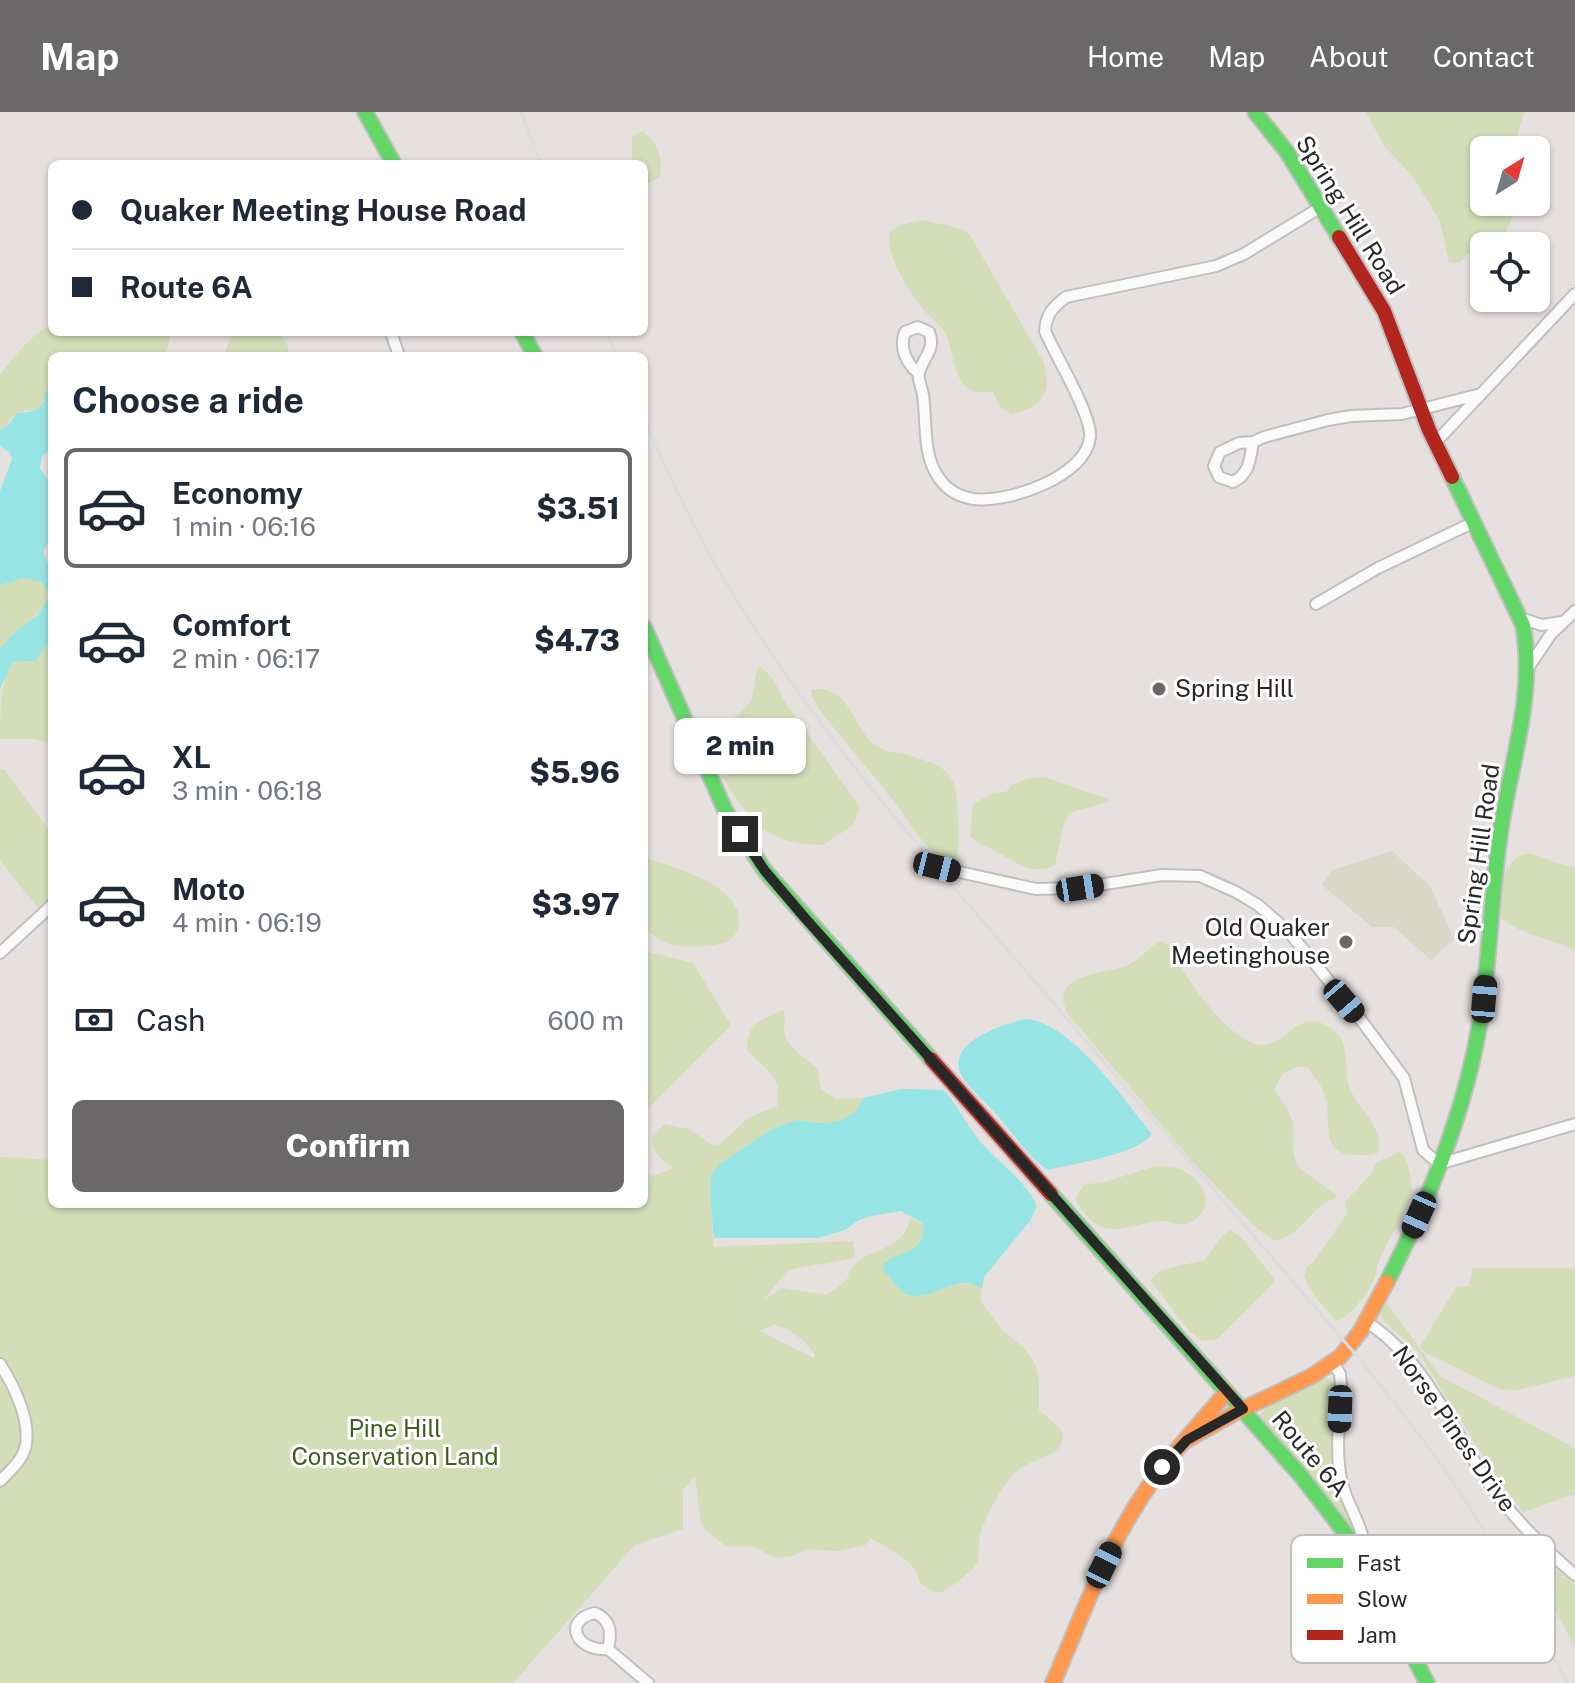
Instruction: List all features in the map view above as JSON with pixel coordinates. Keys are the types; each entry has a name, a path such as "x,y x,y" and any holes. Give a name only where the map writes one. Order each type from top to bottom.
{"main road":[{"path":"365,112 392,160"},
{"name":"Spring Hill Road","path":"1187,1440 1333,1363 1350,1348 1403,1250 1439,1164 1466,1079 1484,999 1495,874 1529,667 1528,645 1520,618 1435,443 1388,320 1287,152 1255,112"},
{"name":"Route 6A","path":"648,636 716,792 760,864 1243,1409 1327,1507 1347,1535"},
{"path":"1053,1683 1104,1565 1131,1513 1162,1467 1227,1392"},
{"name":"Route 6A","path":"1417,1663 1427,1683"}],"street":[{"path":"918,373 932,465 938,478 948,488 971,499 983,499 1018,492 1053,480 1081,459 1090,436 1083,411 1045,331 1046,318 1054,306 1066,297 1216,266 1244,254 1321,207"},
{"path":"1435,443 1575,294"},
{"path":"1253,442 1249,465 1240,479 1233,482 1219,477 1214,466 1220,452 1239,443 1253,442 1328,420 1422,411 1481,394"},
{"path":"1316,604 1378,568 1472,523"},
{"path":"1529,667 1541,647 1575,611"},
{"path":"1520,618 1542,625 1562,622"},
{"path":"937,867 1036,889 1080,888 1162,875 1200,876 1258,905 1289,932 1404,1078 1423,1150 1439,1164 1575,1124"},
{"path":"0,953 48,909"},
{"name":"Norse Pines Drive","path":"1365,1321 1388,1336 1417,1368 1487,1480 1530,1535"},
{"path":"1333,1363 1340,1374 1341,1385 1339,1466 1346,1496 1364,1535"},
{"path":"0,1364 9,1378 27,1437 22,1457 0,1481"},
{"name":"Norse Pines Drive","path":"1555,1558 1575,1575"},
{"path":"608,1649 648,1683"}],"green space":[{"path":"1366,112 1524,112 1517,136 1470,136 1470,216 1512,216 1505,232 1470,232 1470,254 1460,263 1449,262 1440,221 1411,174 1384,146"},
{"path":"642,131 656,146 661,164 659,178 648,183 648,160 632,160 632,136"},
{"path":"923,220 962,229 970,235 1043,361 1047,382 1038,403 1011,414 1000,407 993,392 972,391 959,378 945,333 912,293 891,252 890,232 901,225"},
{"path":"48,327 48,336 171,336 166,352 48,352 45,401 36,411 26,410 11,417 0,430 0,375 30,340"},
{"path":"231,336 282,336 288,347 288,352 225,352"},
{"path":"24,578 42,581 48,600 35,617 0,649 0,585"},
{"path":"48,643 48,742 0,739 2,698 9,668"},
{"path":"760,666 773,679 786,704 860,807 854,824 824,845 793,842 765,830 739,802 702,743 713,731 745,709 754,693"},
{"path":"812,689 826,690 844,702 862,730 878,747 924,760 945,770 951,777 957,795 958,852 951,866 921,839 824,716 811,696"},
{"path":"0,769 5,770 48,829 48,921 0,860"},
{"path":"1043,777 1111,801 1069,813 1055,865 1038,869 1023,866 970,836 973,804 993,793 1006,792 1013,784"},
{"path":"1392,851 1430,886 1454,939 1431,960 1394,927 1372,927 1322,885 1332,870"},
{"path":"1528,853 1575,867 1575,951 1516,928 1498,916 1501,888 1507,870 1519,856"},
{"path":"648,858 701,878 721,890 736,908 739,920 733,937 716,945 678,946 648,931"},
{"path":"1161,941 1174,951 1185,974 1215,1014 1251,1043 1273,1043 1308,1022 1319,1022 1337,1033 1342,1041 1350,1089 1378,1135 1378,1153 1353,1155 1336,1149 1329,1135 1325,1095 1316,1078 1307,1067 1291,1069 1283,1075 1275,1090 1292,1119 1296,1162 1338,1197 1320,1207 1294,1232 1275,1241 1252,1224 1191,1160 1068,1014 1063,1000 1065,990 1072,982 1130,964"},
{"path":"648,952 693,963 731,1025 648,1109"},
{"name":"Pine Hill Conservation Land","path":"783,1010 785,1035 796,1052 817,1068 821,1089 836,1099 863,1098 857,1111 839,1121 821,1123 796,1120 721,1163 710,1198 714,1247 853,1241 855,1258 788,1270 764,1299 783,1288 826,1295 844,1282 858,1261 901,1237 910,1218 923,1223 918,1244 909,1252 888,1261 884,1272 893,1278 901,1291 970,1283 982,1288 980,1300 1002,1330 1026,1350 1036,1366 1039,1410 1062,1432 1062,1442 1054,1452 1018,1470 1003,1488 980,1535 976,1565 966,1575 942,1592 933,1591 920,1583 908,1562 870,1538 866,1545 837,1551 807,1549 792,1556 776,1558 751,1546 726,1546 706,1531 701,1522 695,1476 683,1490 683,1529 635,1545 513,1683 0,1683 0,1157 48,1160 48,1208 648,1208 648,1172 649,1177 674,1168 658,1156 652,1144 652,1138 664,1124 689,1129 712,1145 720,1144 748,1118 777,1106 775,1080 747,1050 749,1034 763,1019","holes":["774,1324 792,1332 815,1354 814,1358 760,1331"]},
{"path":"1400,1152 1406,1160 1411,1180 1407,1204 1366,1293 1352,1311 1336,1321 1307,1283 1304,1276 1307,1266 1313,1263 1348,1212 1345,1202 1372,1173 1376,1163"},
{"path":"1155,1166 1176,1168 1188,1173 1201,1186 1206,1202 1198,1217 1185,1224 1165,1221 1106,1228 1089,1218 1076,1201 1084,1185"},
{"path":"1230,1230 1241,1237 1273,1277 1274,1283 1216,1340 1202,1341 1189,1331 1150,1280 1161,1270 1205,1260"},
{"path":"1473,1268 1575,1268 1575,1376 1518,1390 1499,1389 1426,1353 1420,1347 1456,1287 1469,1286"},
{"path":"1386,1302 1440,1376 1575,1448 1575,1494 1523,1512 1495,1475 1418,1352 1383,1320 1380,1314"},
{"path":"1316,1378 1328,1378 1338,1388 1336,1467 1358,1535 1259,1417 1266,1407"},
{"path":"1555,1568 1575,1585 1575,1647 1555,1610"}],"water":[{"path":"48,390 48,451 42,457 40,468 48,481 48,542 43,552 48,563 48,592 42,582 24,578 0,585 0,491 12,459 10,453 0,446 0,430 17,413 36,411 45,401"},
{"path":"48,599 48,644 35,661 12,663 0,689 0,649 15,632 38,615"},
{"path":"1026,1019 1043,1023 1079,1048 1152,1134 1133,1148 1119,1153 1048,1170 1034,1158 967,1083 960,1072 959,1061 962,1051 981,1036"},
{"path":"902,1089 944,1090 976,1136 1024,1186 1037,1206 1030,1221 984,1277 982,1288 962,1283 914,1296 901,1290 884,1272 882,1265 911,1250 921,1241 923,1223 901,1211 859,1220 845,1230 819,1238 714,1238 711,1175 721,1163 772,1129 796,1120 821,1123 839,1121 857,1111 863,1098"}],"railway":[{"path":"521,112 539,160"},
{"path":"608,336 614,352"},
{"path":"648,428 710,555 782,670 822,725 950,884 1350,1348 1443,1467 1486,1535"},
{"path":"1555,1660 1567,1683"}],"traffic: fast":[{"path":"365,112 392,160"},
{"path":"1255,112 1287,152 1339,237"},
{"path":"524,336 533,352"},
{"path":"1387,1282 1442,1160 1471,1065 1486,980 1498,848 1525,700 1523,625 1452,477"},
{"path":"648,636 725,810 765,871 931,1059"},
{"path":"1051,1194 1301,1476 1347,1535"},
{"path":"1417,1663 1427,1683"}],"traffic: slow":[{"path":"1187,1440 1312,1376 1340,1357 1360,1332 1387,1282"},
{"path":"1053,1683 1099,1576 1141,1497 1227,1392"}],"traffic: jam":[{"path":"1339,237 1384,311 1429,430 1452,477"},
{"path":"931,1059 1051,1194"}],"place":[{"name":"Spring Hill","path":"1159,689"},
{"name":"Old Quaker Meetinghouse","path":"1346,942"}],"route":[{"path":"740,834 765,871 805,918 1243,1409 1187,1440 1162,1467"}]}
